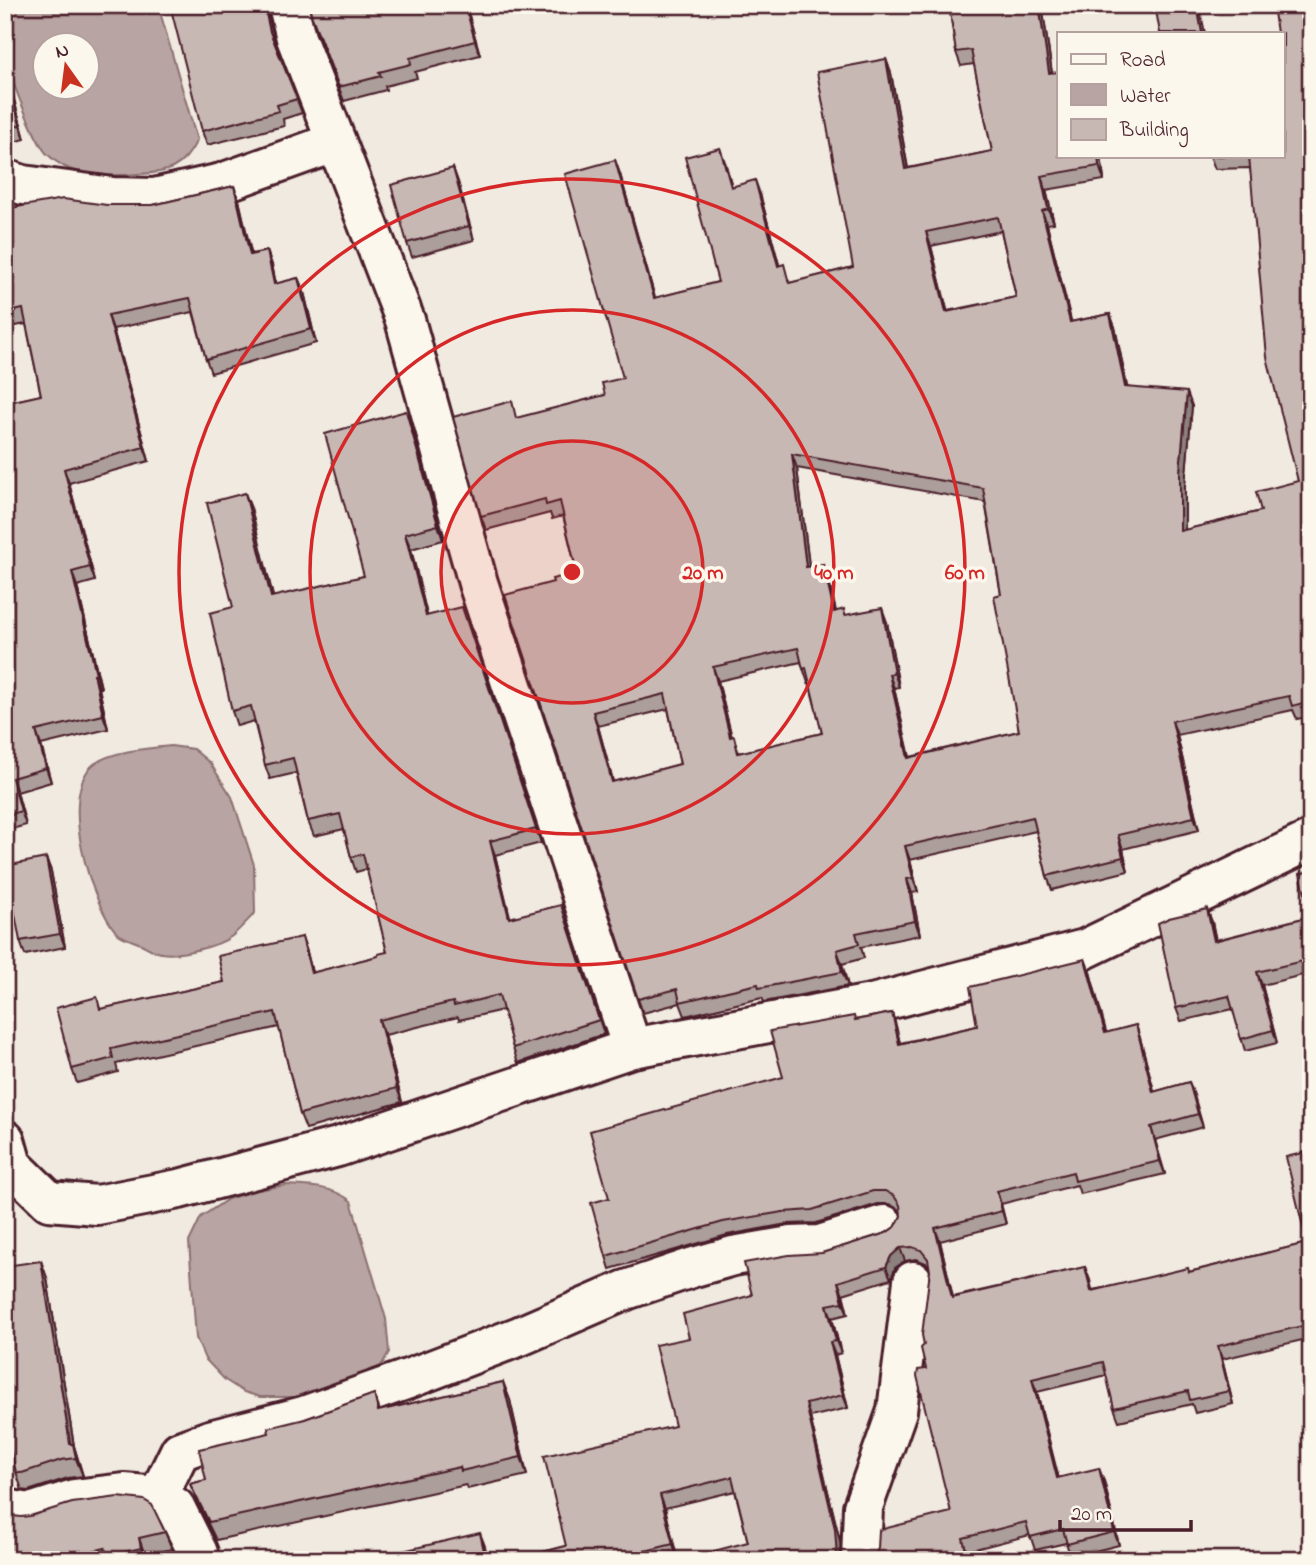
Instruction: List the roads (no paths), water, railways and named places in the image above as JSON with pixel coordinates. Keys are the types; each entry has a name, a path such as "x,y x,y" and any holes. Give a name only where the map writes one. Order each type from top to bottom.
{"street":[{"path":"288,5 296,38 405,320 478,583 632,1048"},
{"path":"5,179 23,185 114,197 154,198 222,183 336,142"},
{"path":"5,1140 12,1166 49,1201 97,1205 179,1189 338,1147 632,1048 872,1004 1085,950 1311,840"},
{"path":"158,1496 180,1451 211,1440 304,1416 408,1379 520,1336 626,1290 694,1267 733,1256 791,1245 820,1245 884,1225"},
{"path":"862,1560 863,1507 897,1411 913,1281"},
{"path":"5,1509 30,1513 74,1499 124,1493 158,1496 175,1507 198,1553 198,1560"}],"water":[{"path":"5,5 158,5 197,140 192,150 173,168 148,173 109,176 63,166 46,153 35,134 9,68 4,46"},
{"path":"171,746 193,749 210,763 232,797 254,865 255,913 226,940 198,950 168,954 156,952 122,936 107,919 97,899 82,849 78,799 83,779 94,764 101,760 131,751"},
{"path":"286,1185 328,1190 351,1201 386,1319 389,1352 381,1366 364,1377 302,1397 260,1397 244,1392 225,1380 205,1359 196,1338 189,1242 201,1217 228,1199"}]}
